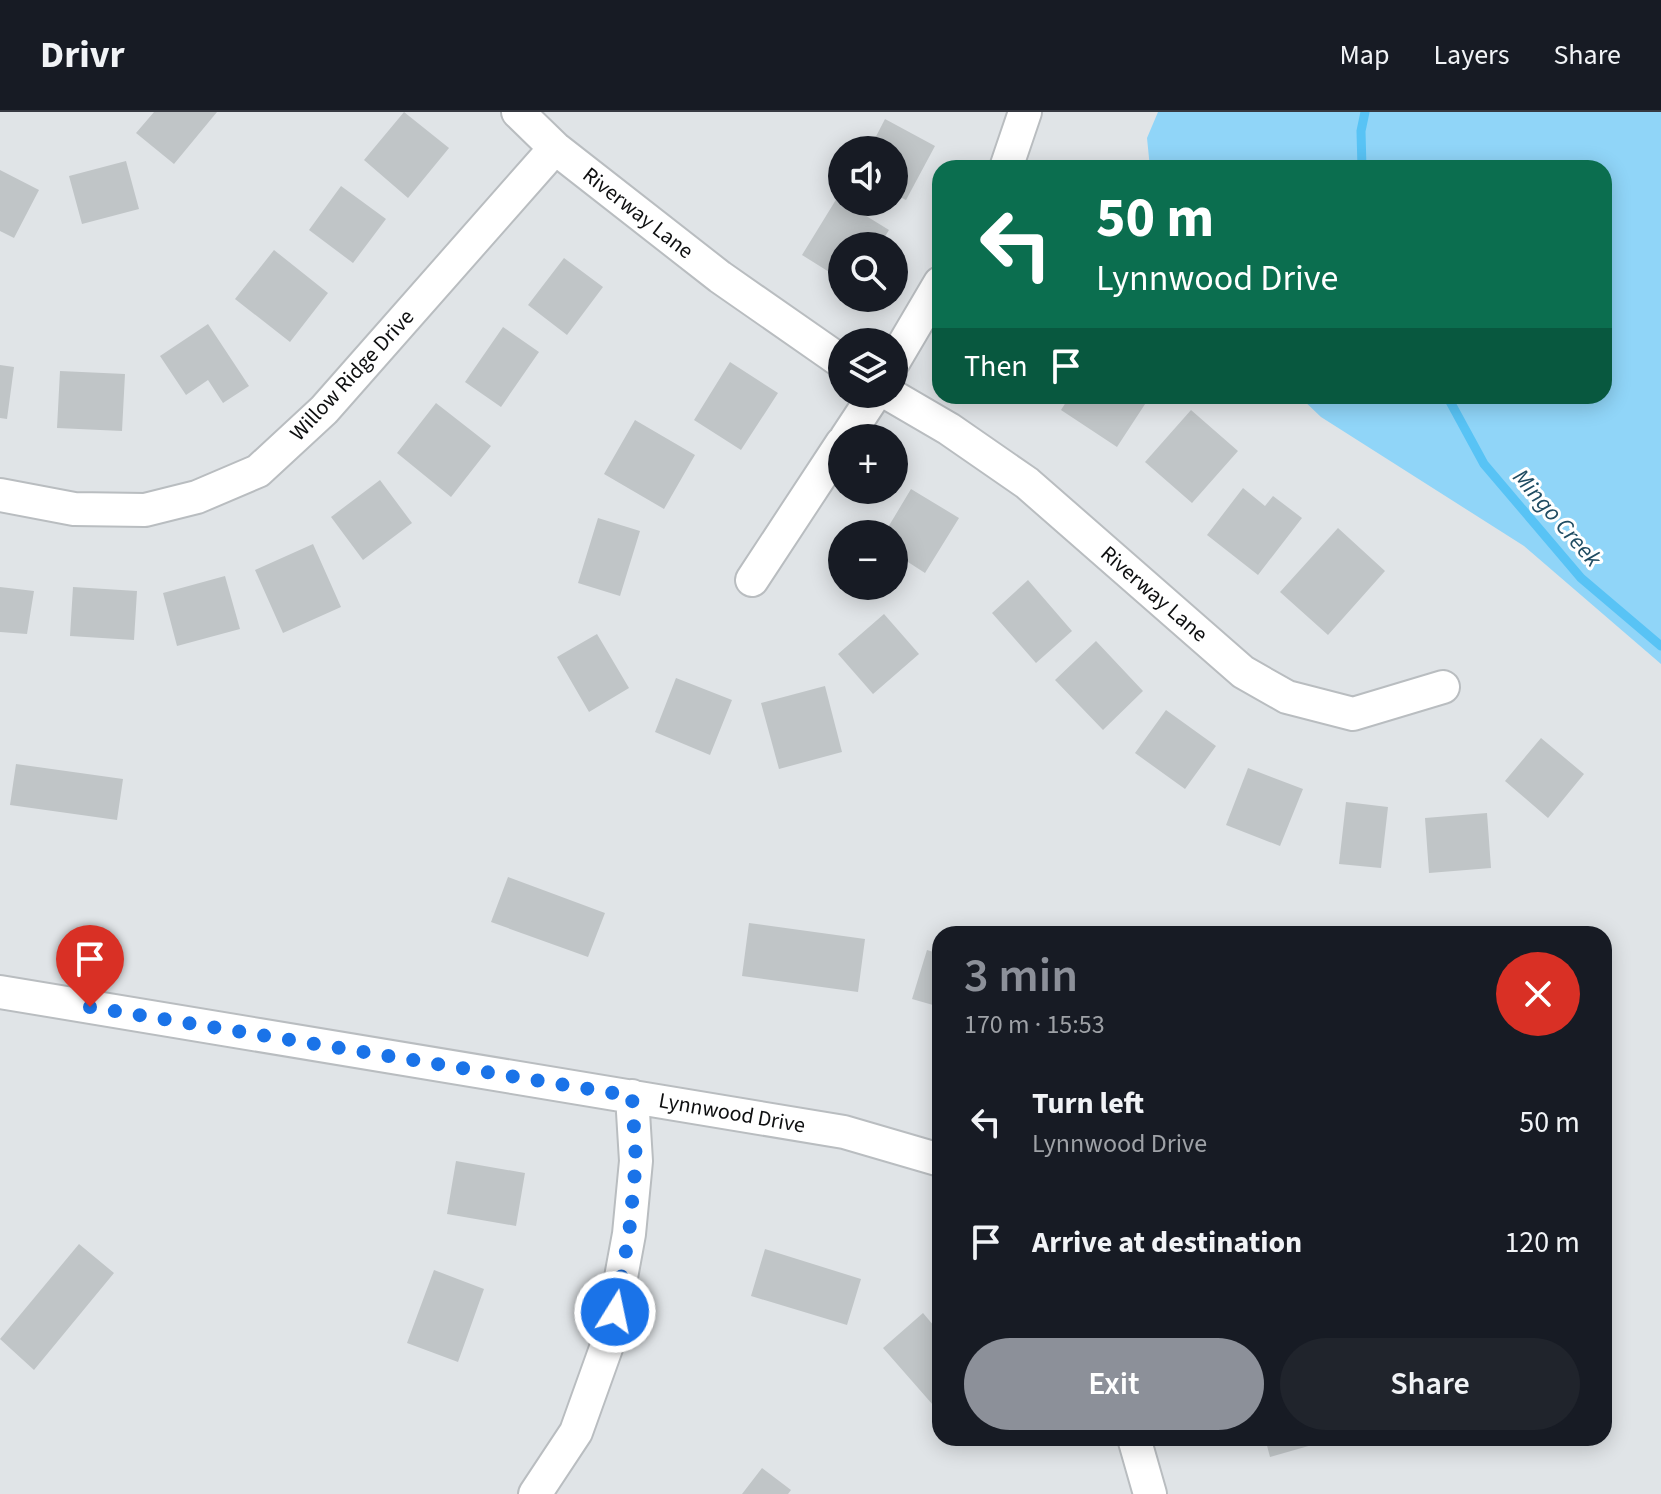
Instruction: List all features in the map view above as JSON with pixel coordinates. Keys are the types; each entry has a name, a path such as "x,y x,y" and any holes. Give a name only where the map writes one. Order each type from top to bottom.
{"street":[{"name":"Riverway Lane","path":"518,112 555,148 720,277 828,352"},
{"path":"1009,160 1025,112"},
{"name":"Willow Ridge Drive","path":"0,495 74,509 145,510 197,497 258,471 324,410 555,148"},
{"path":"908,337 932,297"},
{"name":"Riverway Lane","path":"908,405 949,429 1027,483 1243,672 1287,697 1353,714 1443,687"},
{"path":"752,580 828,464"},
{"name":"Lynnwood Drive","path":"0,992 844,1132 932,1158"},
{"path":"535,1494 576,1432 610,1337 629,1234 636,1161 632,1096"},
{"path":"1136,1446 1150,1494"}],"shaded area":[{"path":"1158,112 1661,112 1661,664 1524,546 1321,417 1307,404 1612,404 1612,160 1149,160 1147,138"}],"building":[{"path":"154,112 217,112 174,164 136,133"},
{"path":"404,112 449,148 408,198 364,160"},
{"path":"885,119 935,146 908,196 908,136 876,136"},
{"path":"126,161 139,209 82,224 69,176"},
{"path":"0,170 39,190 14,238 0,231"},
{"path":"341,186 386,219 353,263 309,230"},
{"path":"828,213 828,216 866,216 889,230 828,232 828,271 802,255"},
{"path":"274,250 328,293 290,342 235,299"},
{"path":"564,258 603,287 567,335 528,305"},
{"path":"208,324 249,386 223,403 208,380 186,395 160,356"},
{"path":"503,327 539,352 501,407 465,382"},
{"path":"730,362 778,393 741,450 694,420"},
{"path":"0,365 14,367 7,419 0,418"},
{"path":"60,371 125,374 122,431 57,428"},
{"path":"436,403 491,446 451,497 397,453"},
{"path":"1065,404 1145,404 1117,447 1061,410"},
{"path":"1191,410 1238,451 1192,503 1145,462"},
{"path":"635,420 695,455 664,509 604,474"},
{"path":"380,480 412,523 363,560 331,517"},
{"path":"1243,488 1265,506 1273,496 1302,518 1258,575 1207,535"},
{"path":"911,489 959,518 925,573 908,562 908,520 892,520 902,504 908,504"},
{"path":"598,518 640,531 620,596 578,583"},
{"path":"1338,528 1385,571 1328,635 1280,592"},
{"path":"313,544 341,607 283,633 255,570"},
{"path":"225,576 240,629 177,646 163,593"},
{"path":"1028,580 1072,631 1036,663 992,613"},
{"path":"0,587 34,591 27,634 0,632"},
{"path":"73,587 137,591 134,640 70,636"},
{"path":"884,614 919,654 873,694 838,654"},
{"path":"597,634 629,688 589,712 557,657"},
{"path":"1096,641 1143,691 1103,730 1055,680"},
{"path":"676,678 732,700 710,755 655,732"},
{"path":"825,686 842,752 779,769 761,703"},
{"path":"1166,710 1216,746 1185,789 1135,753"},
{"path":"1541,738 1584,774 1548,818 1505,781"},
{"path":"16,764 123,779 117,820 10,805"},
{"path":"1248,768 1303,789 1280,846 1226,825"},
{"path":"1346,802 1388,807 1381,868 1339,864"},
{"path":"1487,813 1491,868 1429,873 1425,818"},
{"path":"508,877 605,913 588,957 491,922"},
{"path":"749,923 865,939 858,992 742,976"},
{"path":"927,950 932,952 932,1005 912,999"},
{"path":"456,1161 525,1173 516,1226 447,1214"},
{"path":"79,1244 114,1273 34,1370 0,1339"},
{"path":"765,1249 861,1279 847,1325 751,1296"},
{"path":"434,1270 484,1289 458,1362 407,1343"},
{"path":"923,1313 932,1324 932,1404 883,1348"},
{"path":"1267,1446 1308,1446 1270,1457"},
{"path":"762,1468 791,1490 788,1494 742,1494"}],"waterway":[{"name":"Mingo Creek","path":"1362,160 1361,131 1365,112"},
{"name":"Mingo Creek","path":"1451,404 1484,464 1581,578 1661,646"}],"route":[{"path":"90,1007 632,1096 636,1161 629,1234 615,1312"}]}
